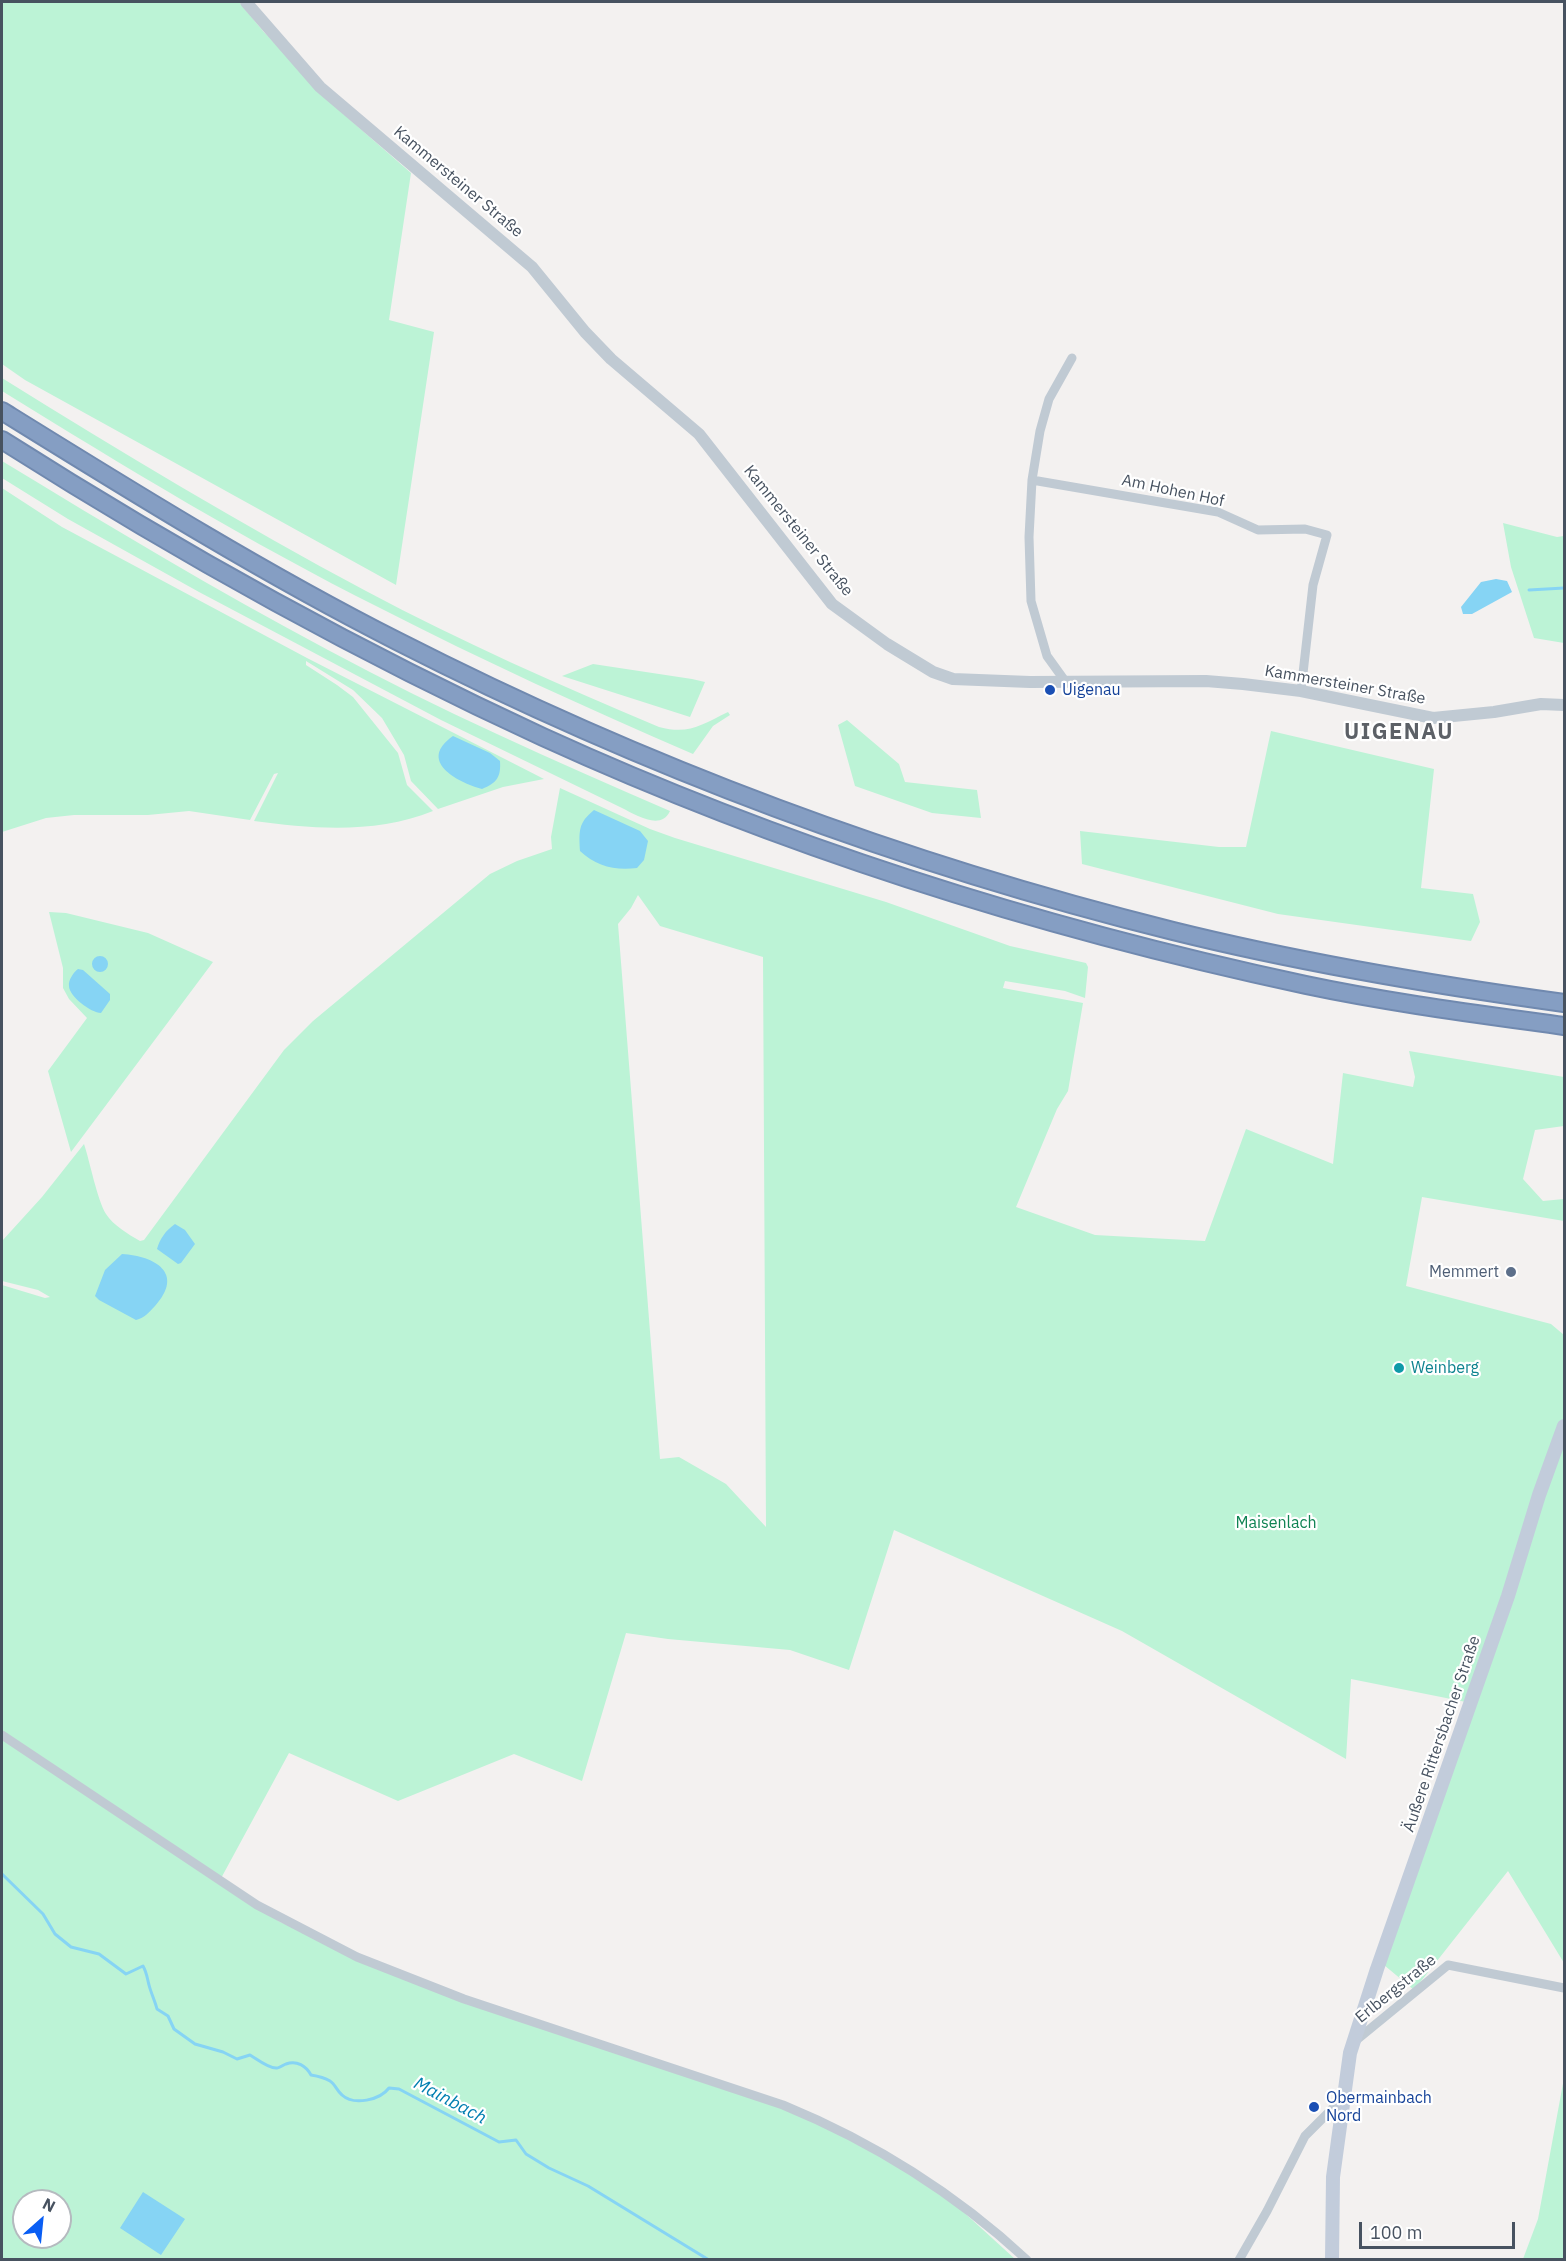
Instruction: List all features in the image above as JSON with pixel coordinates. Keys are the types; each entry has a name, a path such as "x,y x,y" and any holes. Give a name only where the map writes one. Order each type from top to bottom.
{"highway":[{"path":"2,411 195,530 394,640 486,685 624,747 825,827 998,883 1178,933 1310,962 1564,1003"},
{"path":"2,440 84,492 250,589 356,645 545,738 639,779 783,835 923,884 1191,958 1308,985 1388,1000 1564,1026"}],"main road":[{"name":"Äußere Rittersbacher Straße","path":"1332,2259 1333,2177 1352,2048 1508,1596 1539,1495 1564,1426"}],"street":[{"name":"Kammersteiner Straße","path":"246,2 320,87 532,267 611,360 699,434 832,604 849,618 925,667 954,679 1030,682 1206,681 1301,691 1433,718 1494,712 1541,704 1564,705"},
{"path":"1065,681 1047,657 1031,601 1029,537 1032,480 1040,431 1049,399 1072,358"},
{"name":"Am Hohen Hof","path":"1032,480 1218,512 1258,530 1305,529 1327,535 1313,585 1301,691"},
{"path":"2,1735 257,1905 323,1941 383,1969 464,1999 783,2105 824,2122 927,2181 1028,2259"},
{"name":"Erlbergstraße","path":"1352,2048 1448,1965 1564,1989"},
{"path":"1239,2259 1267,2211 1305,2136 1332,2109 1343,2103"}],"green space":[{"path":"2,2 239,2 263,31 333,105 411,173 389,320 434,332 396,585 25,380 2,364"},
{"path":"2,378 137,461 320,566 402,610 511,662 659,727 687,729 702,725 728,712 730,715 713,726 693,754 535,684 331,583 236,531 2,391"},
{"path":"2,461 204,581 370,672 498,734 670,811 661,820 648,820 441,720 199,592 68,519 2,478"},
{"path":"2,488 62,527 307,658 544,779 503,787 438,809 411,781 404,755 382,718 353,690 306,661 306,665 353,697 398,753 407,785 433,811 390,823 345,828 254,821 278,773 274,774 250,820 189,811 148,815 74,815 46,818 2,832"},
{"path":"1503,523 1557,537 1564,536 1564,643 1534,638 1511,567"},
{"path":"593,664 705,682 690,717 562,676"},
{"path":"847,720 899,764 905,782 977,790 981,818 932,813 855,786 838,725"},
{"path":"1271,731 1434,769 1421,888 1473,894 1480,922 1471,941 1278,914 1082,864 1080,831 1219,847 1246,847"},
{"name":"Maisenlach","path":"560,788 675,838 886,902 1010,946 1086,963 1088,967 1085,998 1065,991 1005,981 1003,988 1083,1003 1068,1091 1057,1109 1016,1207 1095,1235 1205,1241 1246,1129 1333,1164 1343,1073 1413,1087 1415,1077 1409,1051 1564,1077 1564,1126 1535,1130 1523,1179 1543,1201 1564,1199 1564,1221 1422,1197 1406,1286 1551,1324 1564,1335 1564,1963 1508,1871 1414,1990 1384,1965 1476,1704 1351,1679 1346,1759 1122,1631 894,1530 849,1670 790,1650 626,1633 582,1781 514,1754 398,1801 289,1753 219,1882 280,1922 424,1984 811,2116 935,2186 1015,2259 2,2259 2,1285 45,1298 50,1297 38,1290 2,1281 2,1241 42,1197 84,1144 106,1214 126,1232 140,1241 144,1240 284,1050 313,1021 490,874 517,861 552,849 551,837","holes":["638,895 660,926 763,957 766,1527 726,1484 679,1457 660,1459 618,924"]},
{"path":"49,912 66,913 148,933 213,962 71,1152 48,1071 87,1018 69,999 63,988 63,968"},
{"path":"1564,2078 1564,2259 1523,2259 1538,2219"}],"water":[{"path":"1496,579 1507,581 1512,592 1472,614 1463,614 1461,607 1481,582"},
{"path":"453,736 490,753 500,761 500,771 495,782 482,789 452,776 445,769 440,762 439,754 443,745"},
{"path":"594,810 640,831 648,841 644,860 637,868 621,869 599,864 580,851 582,823"},
{"path":"97,956 103,956 108,964 106,970 97,972 92,967 92,961"},
{"path":"78,969 83,970 110,994 110,1000 101,1013 81,1003 70,990 70,979"},
{"path":"175,1224 185,1230 195,1244 178,1264 157,1249 163,1235"},
{"path":"122,1254 145,1258 155,1263 162,1268 166,1276 167,1284 164,1294 147,1314 136,1320 95,1296 105,1270"},
{"path":"143,2192 185,2219 161,2255 120,2228"}],"waterway":[{"path":"1529,590 1564,588"},
{"name":"Mainbach","path":"2,1874 43,1914 55,1934 71,1947 99,1954 126,1974 143,1966 157,2009 168,2016 174,2029 195,2044 223,2052 237,2059 250,2055 274,2068 297,2063 307,2069 311,2075 330,2081 342,2095 353,2100 367,2100 380,2096 389,2088 399,2089 499,2142 516,2140 526,2154 549,2168 588,2186 709,2260"}],"place":[{"name":"Uigenau","path":"1050,690"},
{"name":"Memmert","path":"1511,1272"},
{"name":"Weinberg","path":"1399,1368"},
{"name":"Obermainbach Nord","path":"1314,2107"}],"district":[{"name":"UIGENAU","path":"1399,733"}]}
